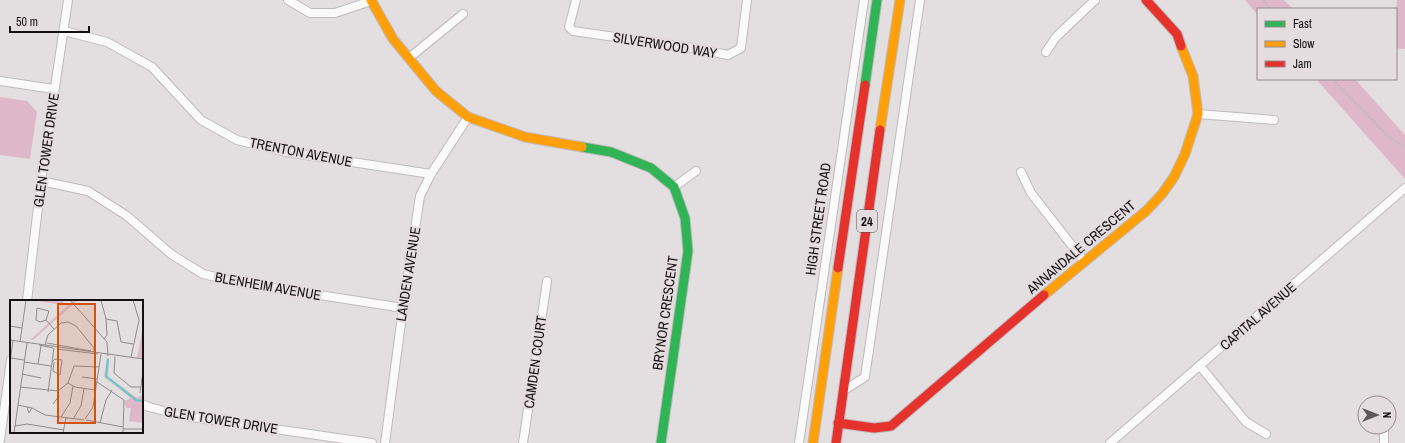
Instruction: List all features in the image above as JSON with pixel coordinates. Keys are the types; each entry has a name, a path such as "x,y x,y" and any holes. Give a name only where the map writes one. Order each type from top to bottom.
{"street":[{"name":"GLEN TOWER DRIVE","path":"28,300 41,181 68,0"},
{"path":"288,0 310,13 336,13 371,1 393,40 436,91 468,117 524,137 611,152 651,168 674,187 696,171"},
{"name":"SILVERWOOD WAY","path":"576,0 569,27 572,31 693,48 728,55 741,48 747,0"},
{"name":"HIGH STREET ROAD","path":"799,443 864,0"},
{"name":"HIGH STREET ROAD","path":"813,443 877,0"},
{"name":"24","path":"836,443 900,0"},
{"path":"843,391 865,377 920,0"},
{"path":"1046,52 1056,37 1095,0"},
{"name":"ANNANDALE CRESCENT","path":"838,423 874,428 891,426 1084,261 1146,211 1162,194 1174,177 1185,154 1198,114 1193,76 1177,34 1146,0"},
{"path":"409,58 463,14"},
{"name":"TRENTON AVENUE","path":"64,31 107,42 152,67 201,120 237,140 286,152 431,174"},
{"path":"0,81 54,89"},
{"path":"1198,114 1274,120"},
{"name":"LANDEN AVENUE","path":"385,443 420,196 431,174 468,117"},
{"path":"1021,172 1031,193 1084,261"},
{"name":"BLENHEIM AVENUE","path":"41,181 88,191 127,216 171,254 203,274 236,282 403,308"},
{"name":"BRYNOR CRESCENT","path":"660,443 688,251 685,218 674,187"},
{"name":"CAPITAL AVENUE","path":"1110,443 1405,188"},
{"name":"CAMDEN COURT","path":"523,443 547,281"},
{"path":"1200,366 1246,422 1266,434"},
{"path":"0,440 10,367"},
{"name":"GLEN TOWER DRIVE","path":"143,404 184,416 372,443"}],"path":[{"path":"1263,0 1270,8"},
{"path":"1333,80 1388,136 1405,148"}],"shaded area":[{"path":"1245,0 1284,0 1292,8 1257,8 1257,14"},
{"path":"1397,0 1405,0 1405,49 1397,48"},
{"path":"1317,80 1356,80 1405,135 1405,179"},
{"path":"0,97 27,101 37,112 30,159 0,155"}],"traffic: fast":[{"path":"865,85 877,0"},
{"path":"582,147 611,152 651,168 674,187 685,218 688,251 661,443"}],"traffic: slow":[{"path":"371,0 393,39 436,91 468,117 525,137 582,147"},
{"path":"880,130 900,0"},
{"path":"1044,295 1146,211 1162,194 1174,177 1185,154 1198,114 1193,76 1181,46"},
{"path":"813,443 838,268"}],"traffic: jam":[{"path":"1146,0 1177,34 1181,46"},
{"path":"838,268 865,85"},
{"path":"836,443 880,130"},
{"path":"838,423 874,428 891,426 1044,295"}]}
